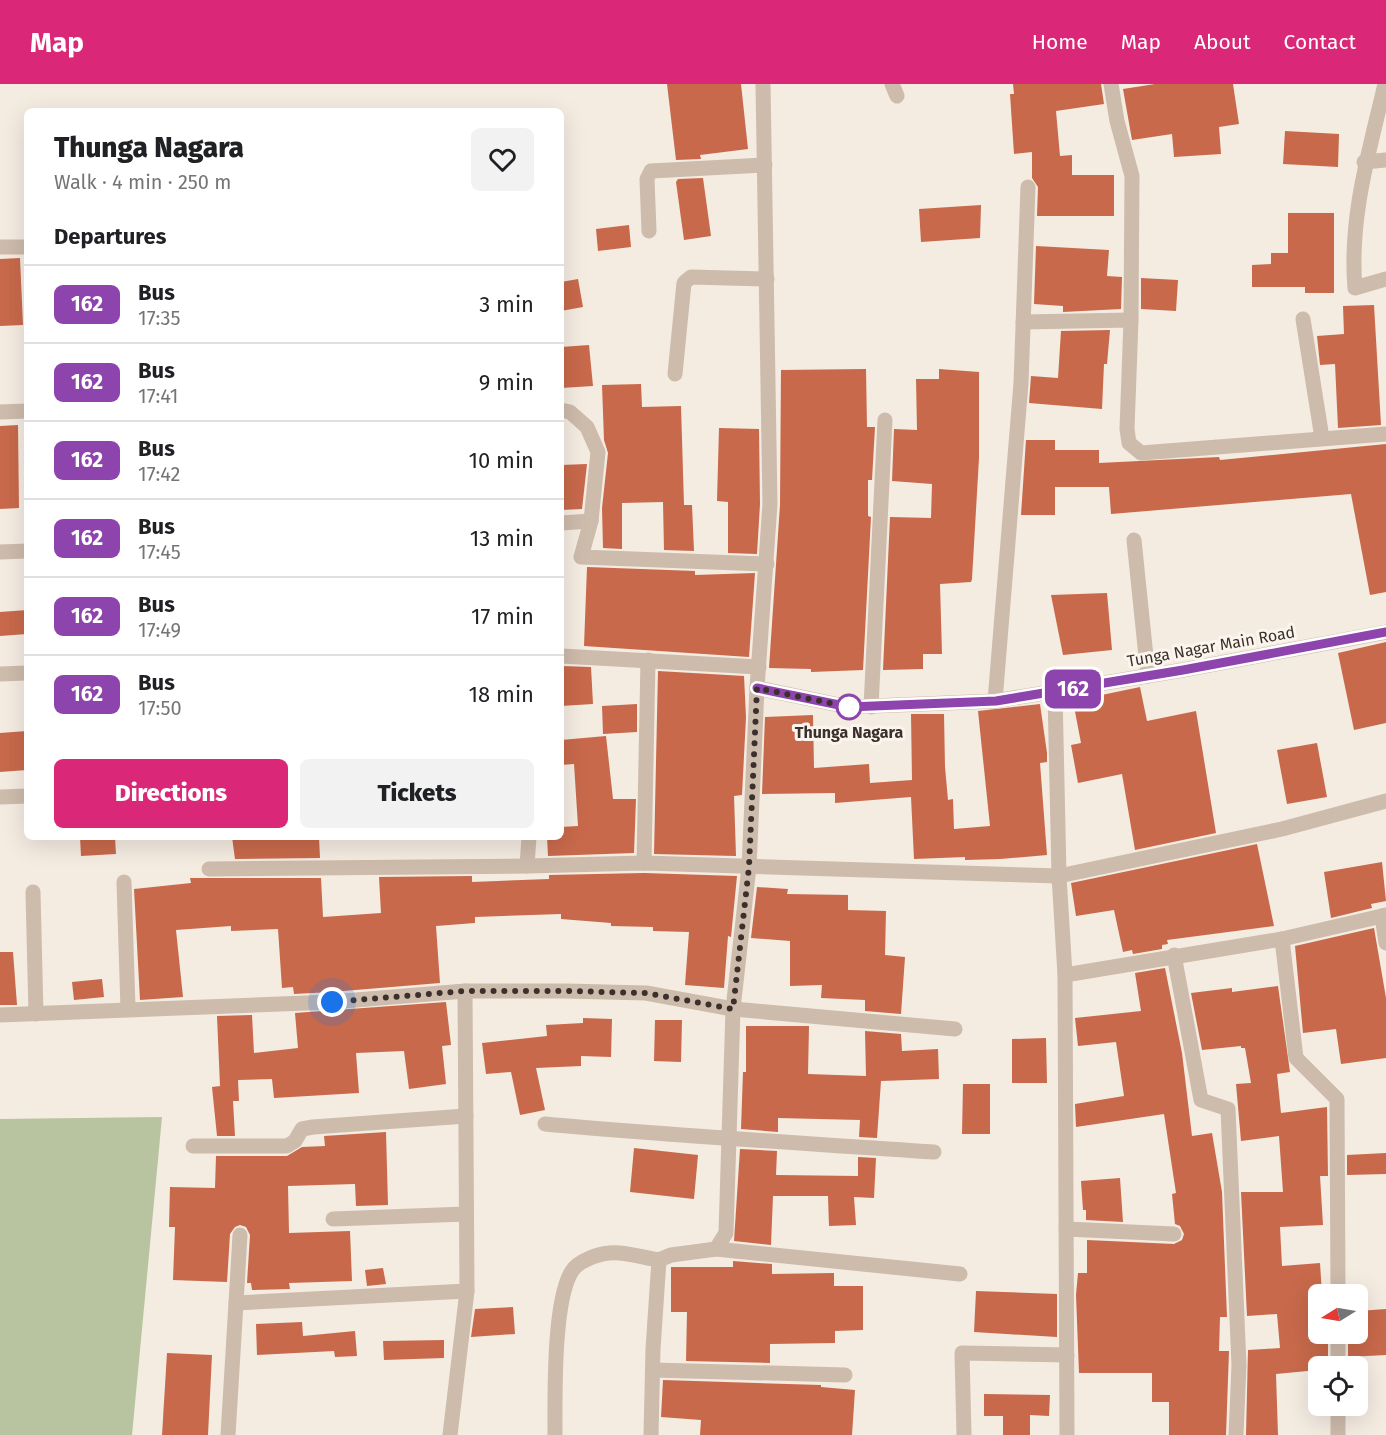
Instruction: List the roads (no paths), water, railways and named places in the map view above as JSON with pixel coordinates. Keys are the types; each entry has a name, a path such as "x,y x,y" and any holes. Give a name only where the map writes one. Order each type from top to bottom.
{"street":[{"path":"716,1249 726,1233 733,1009 749,867 757,688 770,504 764,84"},
{"path":"1111,84 1117,121 1132,176 1131,320 1127,429 1129,443 1141,453 1386,434"},
{"path":"1385,84 1364,162 1354,237 1354,288 1386,283"},
{"path":"1364,162 1386,160"},
{"path":"649,231 647,179 651,171 765,165"},
{"path":"996,701 1021,383 1028,187"},
{"path":"0,247 24,247"},
{"path":"675,374 684,284 691,277 767,279"},
{"path":"1303,319 1322,438"},
{"path":"1023,322 1131,320"},
{"path":"0,412 24,411"},
{"path":"564,411 570,412 587,427 598,452 591,521 581,558 767,564"},
{"path":"871,707 885,420"},
{"path":"564,523 591,521"},
{"path":"1134,540 1148,676"},
{"path":"0,552 24,551"},
{"name":"Tunga Nagar Main Road","path":"757,688 849,707 996,701 1148,676 1386,632"},
{"path":"564,656 759,667"},
{"path":"644,863 648,660"},
{"path":"0,674 24,673"},
{"path":"1055,692 1059,876 1065,975 1067,1435"},
{"path":"0,797 24,796"},
{"path":"209,869 644,863 1059,876 1282,829 1386,801"},
{"path":"527,866 529,840"},
{"path":"124,882 128,1009"},
{"path":"33,892 36,1014"},
{"path":"1065,975 1174,955 1282,939 1384,916 1386,944"},
{"path":"1282,939 1296,1058 1337,1100 1338,1284"},
{"path":"1174,955 1201,1100 1228,1109 1239,1365 1236,1435"},
{"path":"450,1435 467,1291 465,991"},
{"path":"0,1015 332,1002 465,991 646,993 733,1009 955,1029"},
{"path":"193,1146 287,1146 295,1141 302,1129 313,1126 466,1116"},
{"path":"545,1124 681,1137 729,1137 934,1152"},
{"path":"333,1220 466,1214"},
{"path":"1066,1229 1174,1234"},
{"path":"228,1435 240,1234"},
{"path":"555,1435 559,1329 564,1292 573,1269 590,1258 610,1252 659,1260 671,1255 716,1249 960,1274"},
{"path":"651,1435 659,1260"},
{"path":"236,1303 467,1291"},
{"path":"964,1435 962,1353 1067,1355"},
{"path":"653,1370 845,1375"},
{"path":"1338,1416 1338,1435"}],"place":[{"name":"Thunga Nagara","path":"849,707"}]}
